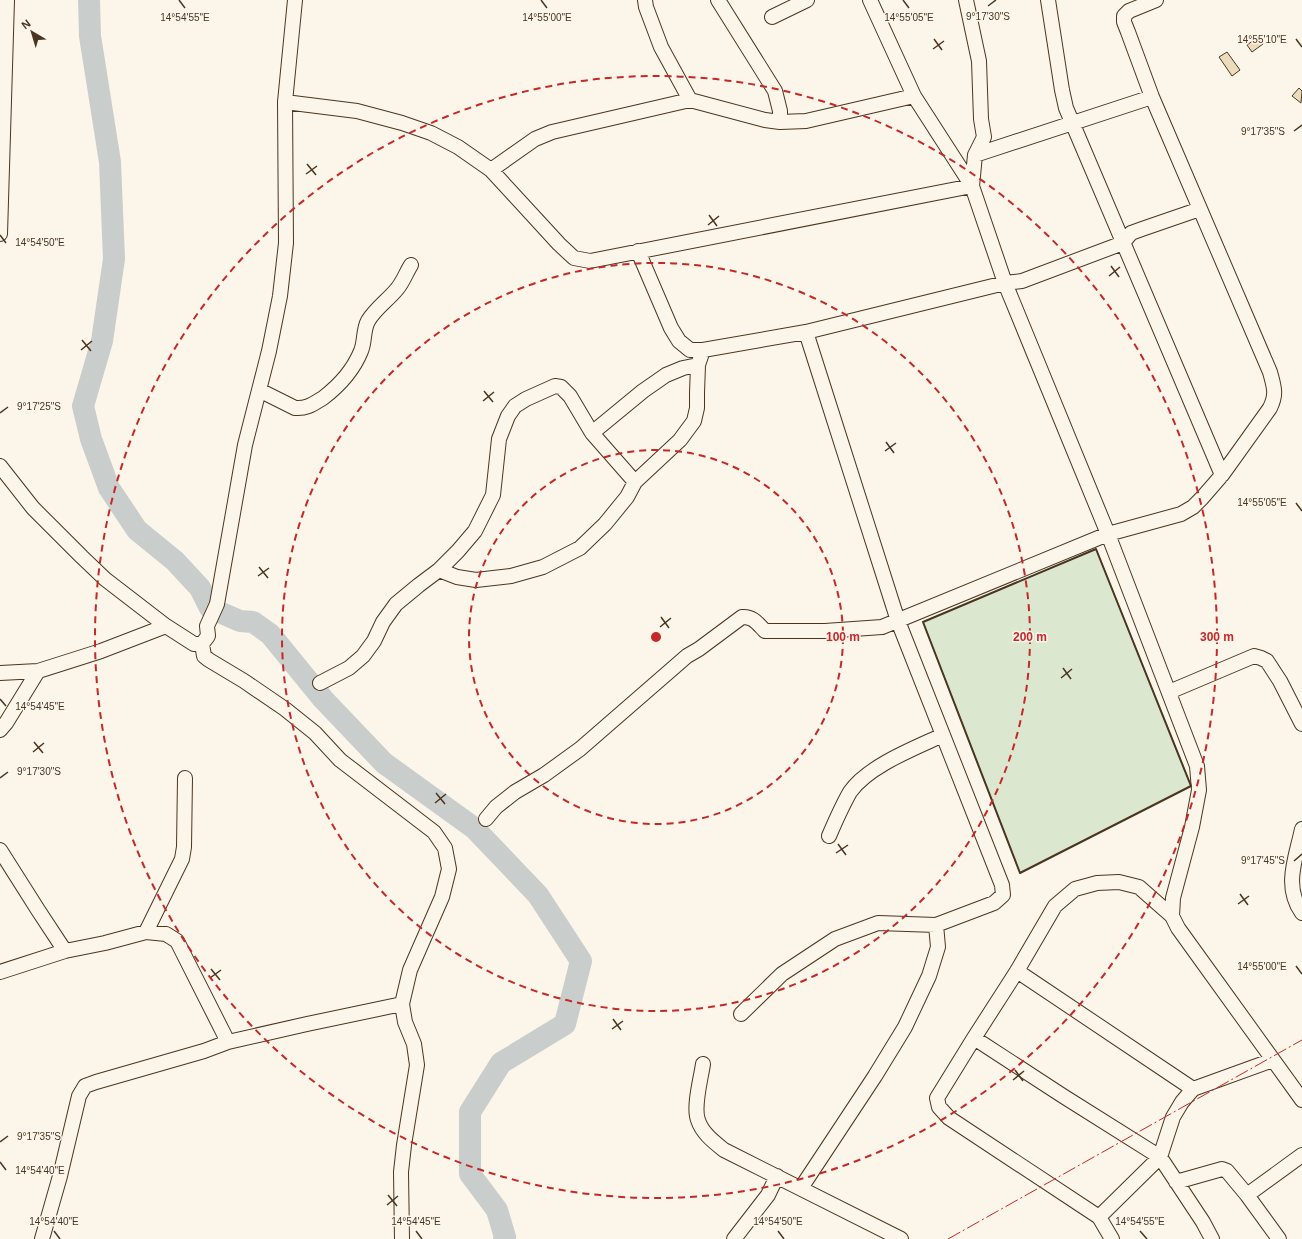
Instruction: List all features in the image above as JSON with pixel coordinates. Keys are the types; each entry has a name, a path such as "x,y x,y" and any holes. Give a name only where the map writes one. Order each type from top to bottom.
{"street":[{"path":"0,234 7,0"},
{"path":"295,0 292,17 285,102 286,243 280,296 269,351 245,445 214,610 208,626 208,636 202,644 204,656 285,709 315,733 340,760 434,832 445,848 449,869 442,897 410,970 402,1004 405,1022 414,1044 416,1065 401,1172 402,1239"},
{"path":"645,0 646,7 661,46 690,100"},
{"path":"718,0 775,91 779,102 780,122"},
{"path":"772,17 807,0"},
{"path":"870,0 914,96 972,186 1005,283 1108,534 1197,766 1199,790 1192,827 1173,898 1172,916"},
{"path":"966,0 979,61 981,119 984,137 975,155 972,186"},
{"path":"1048,0 1066,108 1222,475"},
{"path":"486,818 515,792 544,775 580,749 687,656 699,650 742,617 748,616 755,620 765,631 825,631 882,627 1108,534 1181,514 1193,507 1222,475 1270,408 1274,400 1275,390 1270,372 1152,97 1124,22 1124,16 1129,11 1156,0"},
{"path":"491,170 535,139 552,132 690,100 765,120 780,122 806,121 914,96"},
{"path":"975,155 1152,97"},
{"path":"285,102 357,111 402,123 431,133 458,147 491,170 559,244 574,258 590,261 972,186"},
{"path":"638,251 671,328 680,341 690,350 703,350 806,332 1005,283 1022,281 1123,243 1131,233 1142,228 1200,210"},
{"path":"259,390 295,408 301,409 309,407 337,388 350,372 362,350 368,322 398,288 411,265"},
{"path":"741,1014 782,974 835,939 878,923 936,925 994,903 1003,895 1002,885 898,621 806,332"},
{"path":"439,570 456,577 476,580 511,576 543,567 580,548 605,524 627,497 635,482 680,440 694,421 698,408 698,365 703,350"},
{"path":"592,432 643,391 666,375 683,368 698,365"},
{"path":"320,683 349,668 363,656 374,641 383,622 396,604 439,570 475,531 493,495 498,439 508,416 515,406 526,399 555,386 561,387 570,396 592,432 635,482"},
{"path":"0,466 33,508 105,579 166,626 194,644 202,644"},
{"path":"0,673 38,671 101,651 166,626"},
{"path":"1169,692 1254,656 1267,661 1280,681 1302,724"},
{"path":"0,730 6,723 38,671"},
{"path":"829,836 851,792 862,779 875,768 943,735"},
{"path":"146,932 182,859 184,847 186,778"},
{"path":"1302,829 1292,874 1292,891 1302,913"},
{"path":"0,850 65,951"},
{"path":"1112,1239 1099,1217 949,1118 939,1107 937,1098 1017,971 1055,906 1075,889 1097,883 1119,882 1139,887 1172,916 1178,928 1302,1100"},
{"path":"802,1188 905,1027 929,976 938,947 936,925"},
{"path":"0,972 65,951 105,944 146,932 166,934 177,941 228,1042"},
{"path":"1017,971 1193,1089"},
{"path":"42,1239 60,1176 79,1096 85,1086 204,1051 228,1042 402,1004"},
{"path":"974,1038 1160,1157 1203,1222 1212,1239"},
{"path":"1099,1217 1160,1157 1173,1117 1182,1102 1193,1089 1273,1060"},
{"path":"703,1064 696,1108 698,1120 708,1137 724,1150 901,1239"},
{"path":"1248,1195 1302,1155"},
{"path":"1176,1182 1222,1169 1227,1171 1248,1195 1279,1239"},
{"path":"734,1239 768,1195 777,1176"}],"green space":[{"path":"1096,549 1191,786 1020,873 923,622"}],"building":[{"path":"1258,37 1263,44 1252,52 1247,45"},
{"path":"1227,52 1240,70 1232,76 1219,57"},
{"path":"1299,88 1302,91 1301,103 1292,96"}],"waterway":[{"path":"89,0 90,36 110,162 114,259 102,341 83,406 91,439 109,488 137,530 175,561 200,588 210,608 240,621 253,622 270,634 323,699 384,763 474,828 538,895 581,961 565,1024 501,1063 470,1112 470,1174 497,1210 505,1237 504,1239"}],"wall":[{"path":"1096,549 1191,786 1020,873 923,622 1096,549"}],"power":[{"path":"948,1239 1302,1040"}]}
